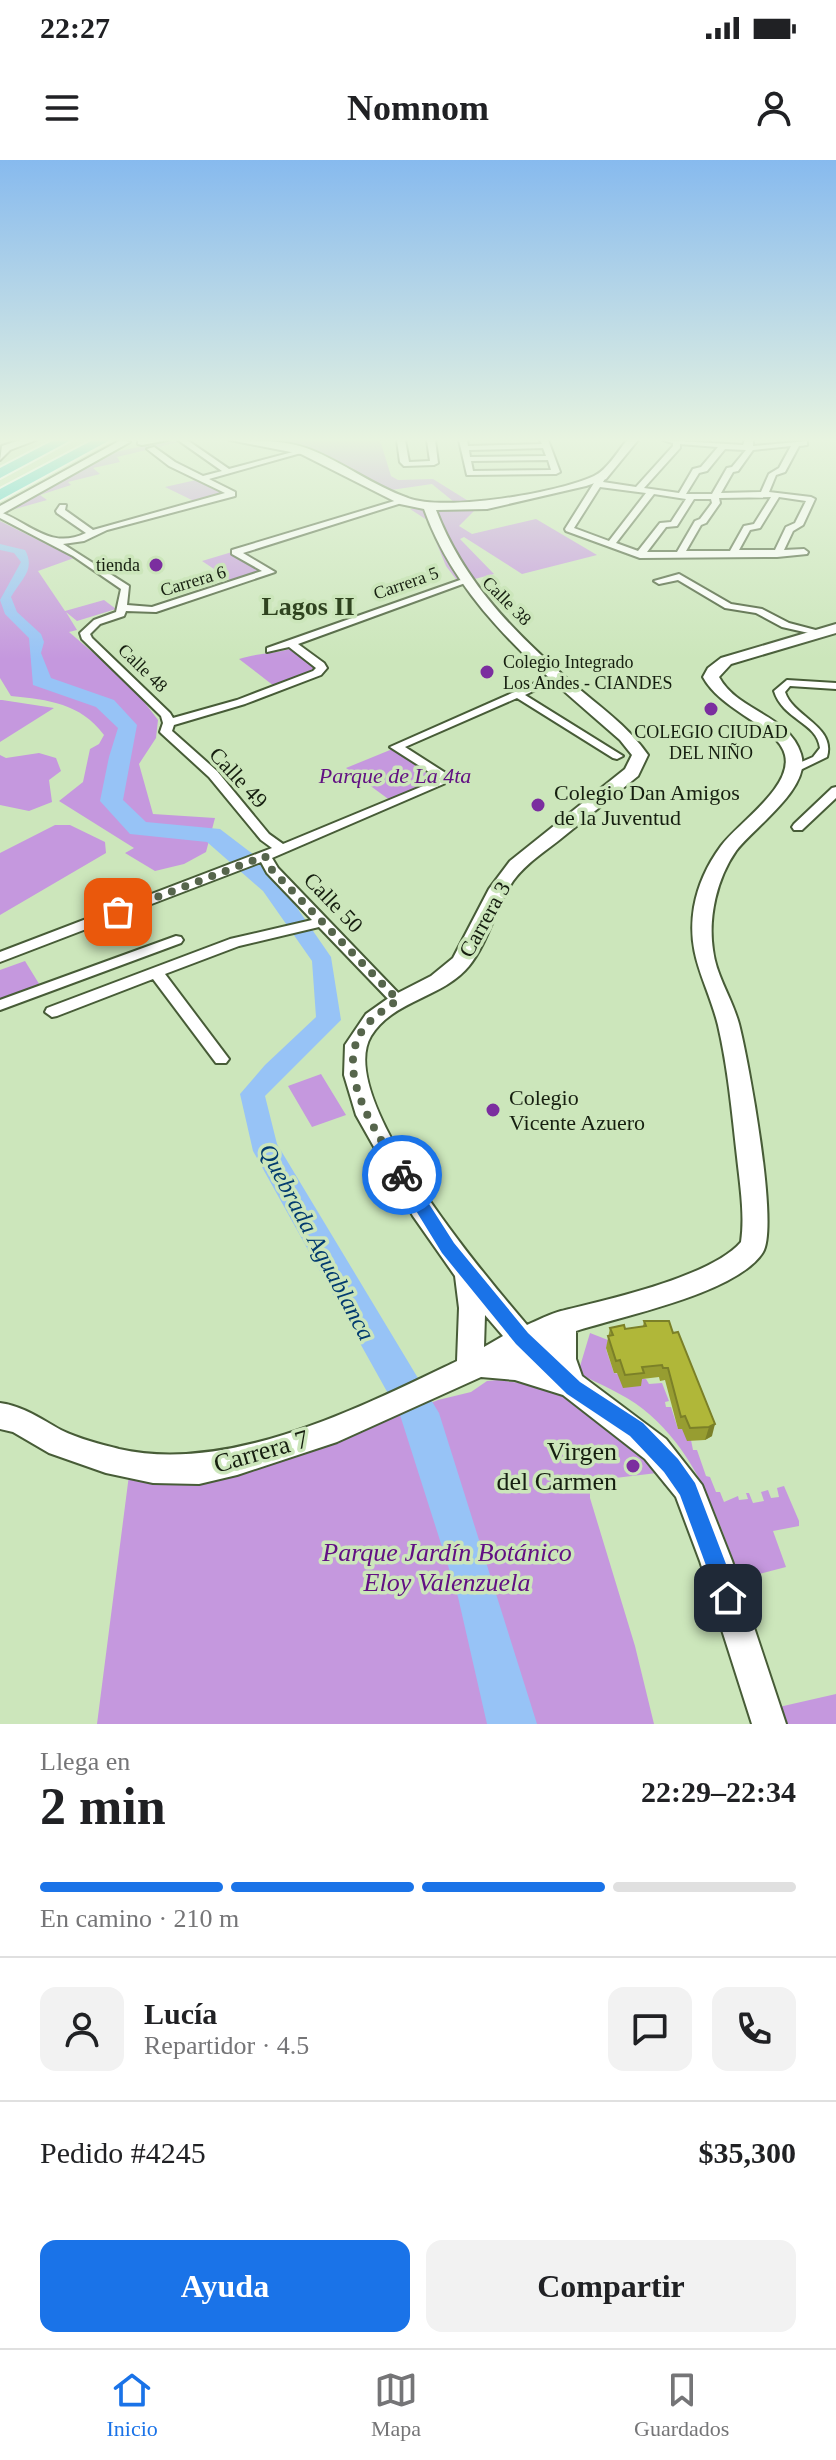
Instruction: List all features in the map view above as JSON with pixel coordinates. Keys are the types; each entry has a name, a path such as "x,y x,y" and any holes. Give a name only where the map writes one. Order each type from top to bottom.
{"main road":[{"name":"Calle 38","path":"431,513 453,567 463,582 633,744"},
{"path":"794,769 794,753 772,727 721,694 711,677 713,671 726,661 791,634 829,630"},
{"name":"Carrera 3","path":"573,1388 518,1341 420,1207 366,1109 353,1073 355,1046 365,1028 398,1000 442,978 460,964 507,876 632,772 640,755 633,744"},
{"name":"Carrera 7","path":"0,1416 12,1417 61,1444 130,1468 189,1471 225,1464 284,1446 390,1402 563,1322 704,1281 744,1256 755,1243 755,1215 738,1072 729,1026 702,948 704,914 714,873 729,847 784,789 794,769"},
{"path":"468,1274 474,1362 515,1368 573,1388 636,1429 671,1465 688,1489 709,1542 769,1724"},
{"path":"563,1322 560,1344 562,1368 573,1388"}],"street":[{"path":"63,513 92,533"},
{"path":"52,543 81,539 92,533 164,513"},
{"name":"Carrera 6","path":"123,608 153,610 270,572 235,552 364,513"},
{"path":"579,513 569,529 640,555 804,552"},
{"path":"611,544 635,513"},
{"path":"640,555 663,525 674,524 679,513"},
{"path":"679,555 698,523 709,513"},
{"path":"732,555 747,528 757,526 765,513"},
{"path":"777,554 789,529 799,525 805,513"},
{"path":"1,515 76,554 126,588 123,608"},
{"path":"76,554 81,539"},
{"path":"659,581 679,577 728,606 759,611 791,634"},
{"name":"Carrera 5","path":"271,650 463,582"},
{"name":"Calle 48","path":"123,608 121,614 90,626 85,633 166,715 167,728"},
{"path":"167,728 298,681 322,668 289,642"},
{"path":"0,957 234,868 266,861 281,849 449,779 396,747 559,676"},
{"path":"794,769 822,756 828,747 827,738 810,721 790,711 781,700 779,691 787,683 836,686"},
{"path":"517,694 617,756"},
{"name":"Calle 49","path":"167,728 213,774 265,837 281,849"},
{"path":"798,827 836,791"},
{"name":"Calle 50","path":"266,861 316,923 398,1000"},
{"path":"52,1012 235,942 316,923"},
{"path":"0,1005 176,940"},
{"path":"156,973 221,1059"}],"green space":[{"path":"416,513 472,513 459,526 472,534 536,519 597,555 522,574 464,537 460,539 494,574 459,583 446,566 427,520"},
{"path":"0,521 74,558 38,571 65,611 104,600 116,609 77,621 66,612 77,630 69,632 132,686 158,720 156,738 139,764 153,814 215,818 206,852 184,864 155,871 125,853 134,848 59,801 83,782 90,749 99,744 104,735 85,716 63,705 11,696 0,678"},
{"path":"232,552 267,572 235,583 202,561"},
{"path":"293,648 318,669 274,686 239,659 279,651"},
{"path":"2,700 54,708 0,742"},
{"name":"Parque de La 4ta","path":"395,748 444,778 391,801 346,768"},
{"path":"39,753 56,758 61,771 49,780 52,802 29,811 0,805 0,755 6,758"},
{"path":"55,825 70,825 105,842 106,853 0,915 0,853"},
{"path":"25,961 41,987 0,1002 0,970"},
{"path":"321,1074 346,1115 312,1127 288,1086"},
{"path":"590,1333 608,1340 606,1349 614,1373 646,1379 649,1384 662,1383 669,1401 665,1402 666,1407 671,1407 678,1429 682,1429 691,1440 706,1476 710,1477 724,1502 738,1496 739,1500 748,1499 746,1493 749,1493 753,1503 764,1501 761,1492 768,1490 771,1498 779,1497 777,1488 784,1486 799,1521 799,1526 773,1531 786,1567 740,1579 703,1486 678,1445 643,1409 578,1373"},
{"name":"Parque Jardín Botánico Eloy Valenzuela","path":"498,1380 544,1389 582,1405 624,1438 671,1486 664,1486 657,1473 590,1481 590,1498 635,1646 654,1724 97,1724 129,1475 359,1431 438,1400 471,1392 487,1381"},
{"path":"836,1694 836,1724 786,1724 779,1707"}],"water":[{"name":"Quebrada Aguablanca","path":"0,544 25,550 28,557 26,574 11,597 17,612 41,634 44,642 41,653 51,678 114,700 137,725 123,800 146,822 220,829 258,858 282,886 331,957 341,1020 265,1096 277,1144 439,1413 537,1724 487,1724 458,1597 400,1415 253,1151 240,1094 265,1065 316,1017 312,961 263,891 207,842 130,834 100,801 118,728 96,707 33,685 29,638 5,614 0,600 21,562 14,553 0,550"}],"building":[{"path":"644,1321 669,1321 673,1333 678,1332 715,1424 690,1428 685,1416 681,1417 668,1368 662,1365 642,1367 644,1373 625,1375 620,1360 616,1361 608,1336 613,1335 610,1328 646,1326"}],"way so far":[{"path":"118,912 265,856 272,870 398,1000 365,1028 355,1046 353,1073 366,1109 402,1175"}],"place":[{"name":"tienda","path":"156,565"},
{"name":"Colegio Integrado Los Andes - CIANDES","path":"487,672"},
{"name":"COLEGIO CIUDAD DEL NIÑO","path":"711,709"},
{"name":"Colegio Dan Amigos de la Juventud","path":"538,805"},
{"name":"Colegio Vicente Azuero","path":"493,1110"},
{"name":"Virgen del Carmen","path":"633,1466"}],"district":[{"name":"Lagos II","path":"308,606"}],"route":[{"path":"402,1175 448,1248 522,1339 573,1388 636,1429 671,1465 688,1489 728,1598"}]}
